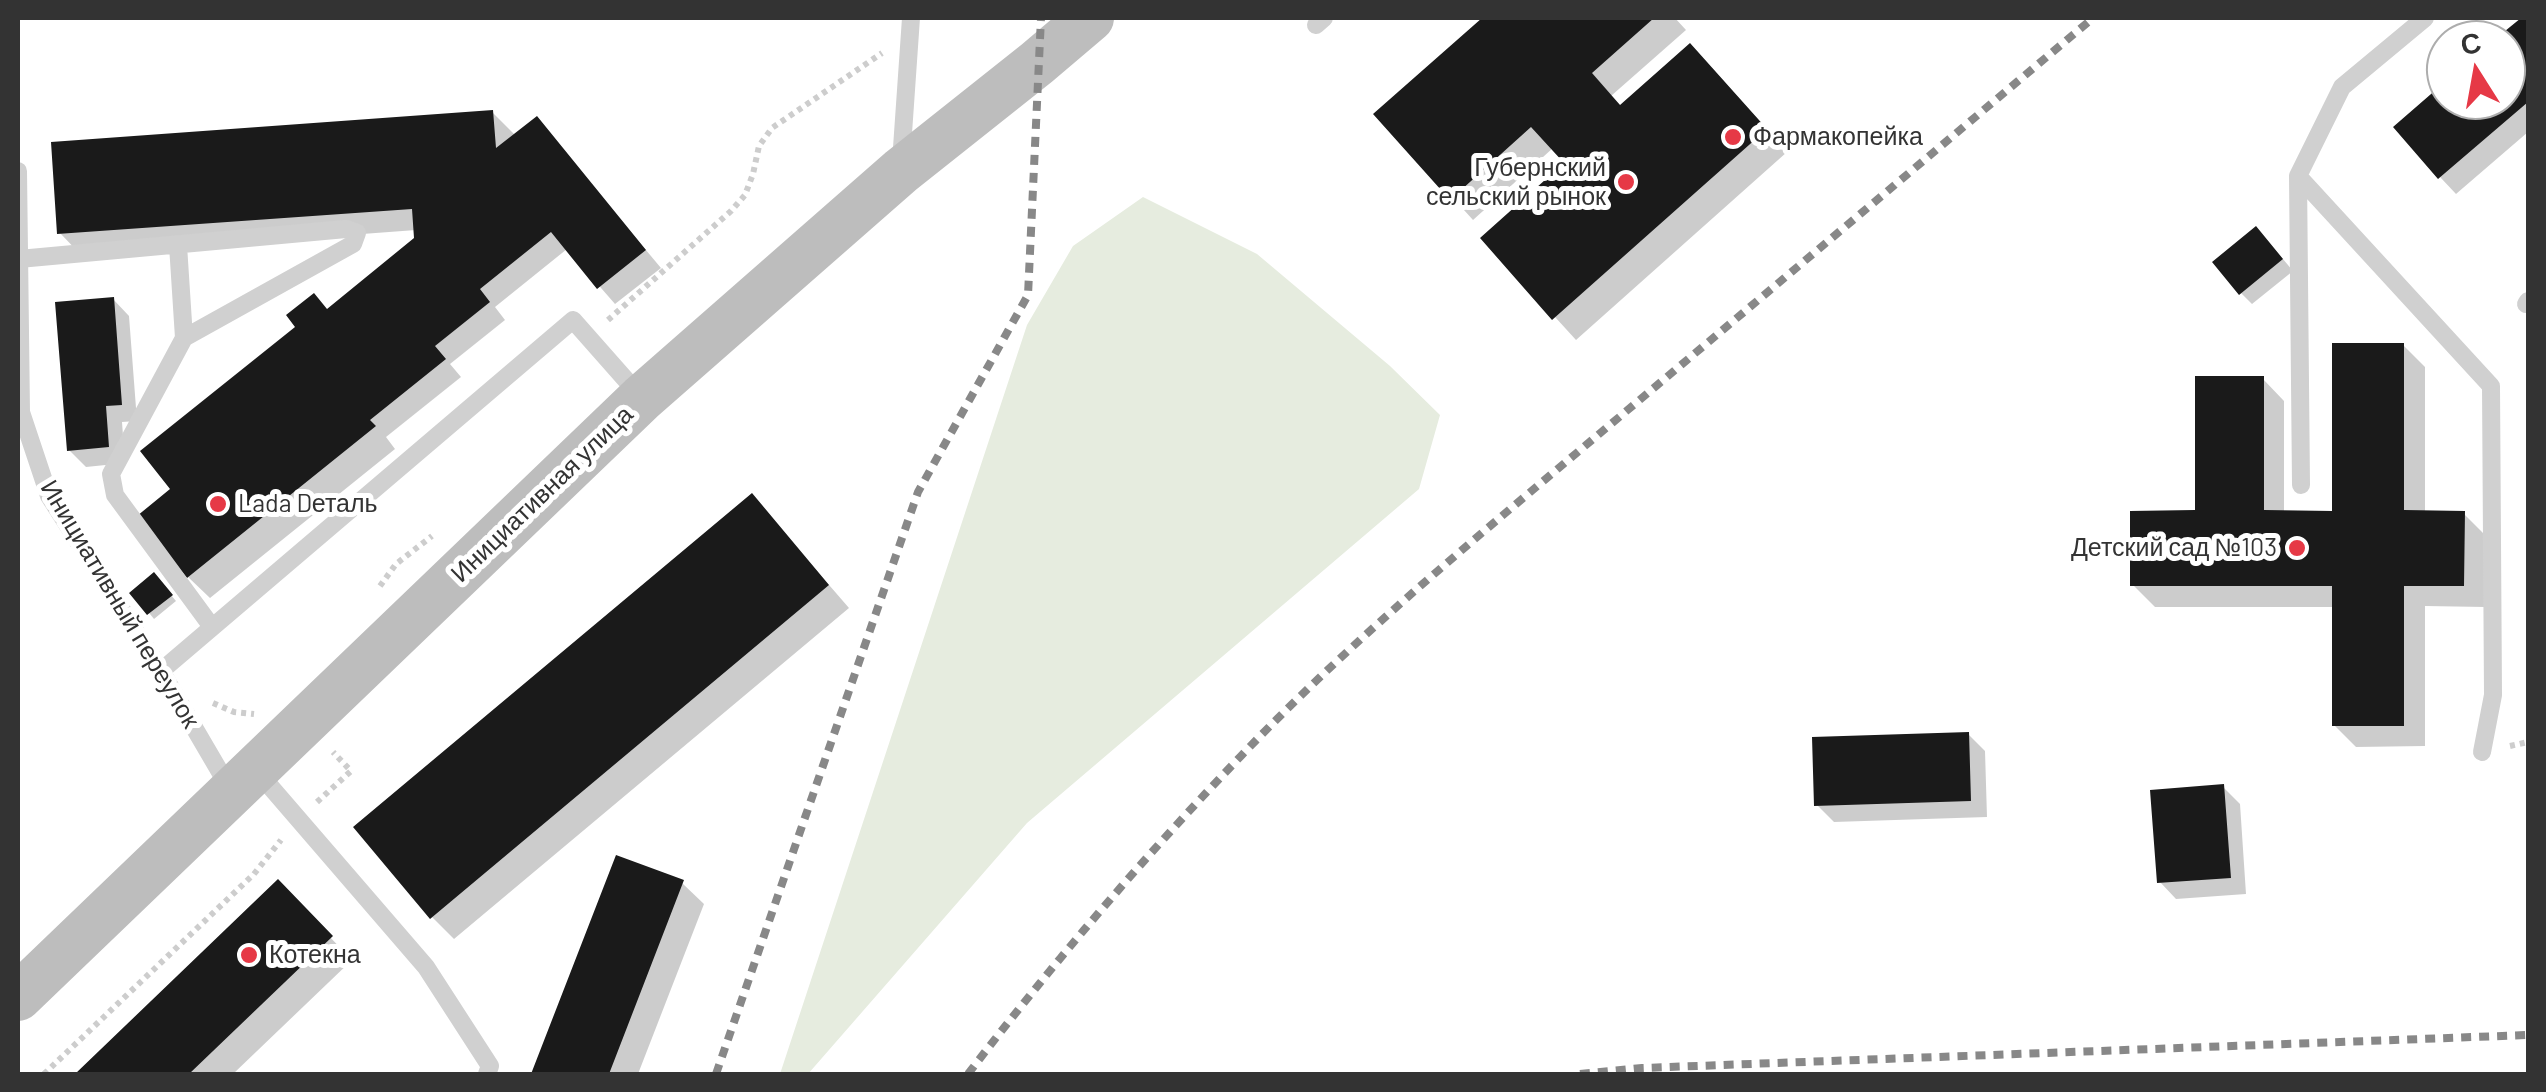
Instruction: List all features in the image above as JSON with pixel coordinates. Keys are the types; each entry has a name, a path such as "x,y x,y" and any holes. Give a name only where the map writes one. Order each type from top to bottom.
{"main road":[{"name":"Инициативная улица","path":"18,997 642,398 901,171 1090,18"}],"lane":[{"path":"2301,485 2298,176 2342,87 2425,18"},
{"path":"901,171 910,27"},
{"name":"Инициативный переулок","path":"18,170 21,412 50,496 161,671 244,781 298,819 426,967 490,1066 486,1074"},
{"path":"2298,176 2491,386 2494,695 2482,752"},
{"path":"19,260 346,229 357,233 353,244 184,338"},
{"path":"178,244 184,338 111,474 111,485 114,496 212,627"},
{"path":"161,671 573,320 642,398"}],"path":[{"path":"588,338 732,211 745,195 759,146 772,128 910,27"},
{"path":"177,657 208,700 234,712 261,714"},
{"path":"44,1074 254,874 298,819"}],"shaded area":[{"path":"1143,197 1257,254 1390,366 1440,415 1419,489 1027,823 808,1074 780,1074 1027,325 1073,246"}],"building":[{"name":"Губернский сельский рынок","path":"1482,18 1654,18 1592,73 1620,105 1690,43 1767,129 1552,320 1480,238 1564,163 1531,127 1450,200 1373,114"},
{"path":"2528,18 2526,104 2526,20 2519,20"},
{"path":"2426,98 2426,120 2507,120 2438,179 2393,127"},
{"path":"493,110 496,148 537,116 646,250 597,289 551,232 480,289 490,302 435,346 446,359 370,420 376,426 187,578 137,516 170,489 140,451 295,327 286,315 314,293 327,309 414,238 412,209 57,234 51,142"},
{"path":"2256,226 2283,259 2239,295 2212,262"},
{"path":"114,297 122,405 106,406 109,447 67,451 55,302"},
{"name":"Детский сад №103","path":"2332,343 2404,343 2404,510 2465,511 2464,586 2404,586 2404,726 2332,726 2332,586 2130,586 2130,511 2195,510 2195,376 2264,376 2264,510 2332,511"},
{"path":"752,493 829,585 430,919 353,827"},
{"path":"154,572 173,595 147,615 129,593"},
{"path":"1969,732 1971,801 1814,806 1812,737"},
{"path":"2224,784 2231,878 2157,883 2150,790"},
{"path":"616,855 684,880 609,1074 531,1074"},
{"path":"278,879 333,936 189,1074 75,1074"}],"railway":[{"path":"716,1074 918,492 1028,295 1041,18"},
{"path":"968,1074 1134,872 1241,756 1328,670 1465,547 2093,18"},
{"path":"1580,1074 1642,1068 2528,1035"}],"place":[{"name":"Фармакопейка","path":"1733,137"},
{"name":"Губернский сельский рынок","path":"1626,182"},
{"name":"Lada Dеталь","path":"218,504"},
{"name":"Детский сад №103","path":"2297,548"},
{"name":"Котекна","path":"249,955"}]}
